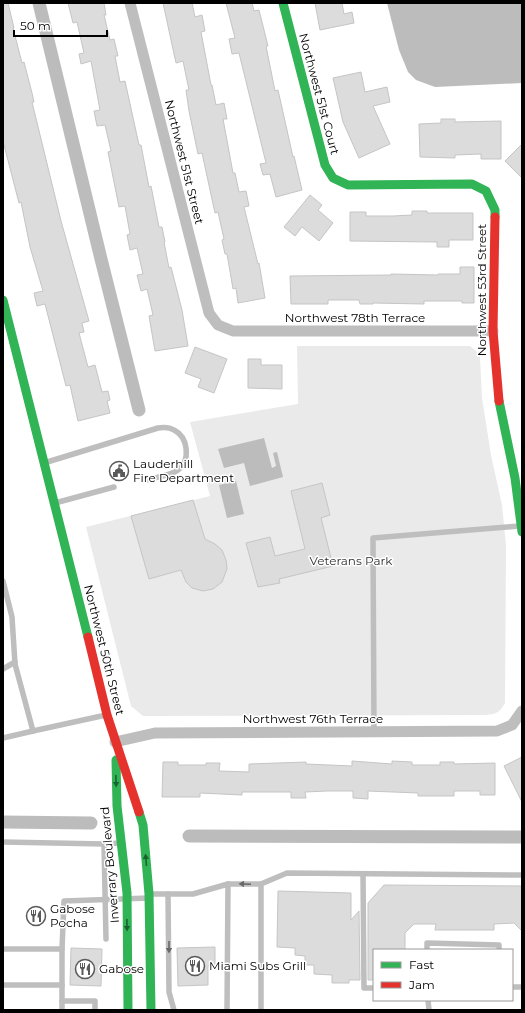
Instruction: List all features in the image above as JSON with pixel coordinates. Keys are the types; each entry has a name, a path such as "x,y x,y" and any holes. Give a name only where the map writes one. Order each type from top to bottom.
{"street":[{"name":"Northwest 51st Street","path":"130,3 209,313 218,325"},
{"name":"Northwest 51st Court","path":"283,3 325,165 333,178 348,185 472,184 486,191"},
{"name":"Northwest 53rd Street","path":"486,191 495,210 493,332 499,402 518,477 522,529"},
{"name":"Northwest 50th Street","path":"3,300 107,715 143,825 149,896 151,1010"},
{"name":"Northwest 78th Terrace","path":"218,325 233,331 493,332"},
{"name":"Northwest 76th Terrace","path":"115,742 155,733 497,731 512,725 522,711"},
{"name":"Inverrary Boulevard","path":"115,742 117,806 127,899 128,1010"}],"lane":[{"path":"44,463 158,428 167,427 174,430 181,435 186,444 187,455 183,463 178,470 147,480"},
{"path":"54,503 114,487"},
{"path":"374,732 372,538 522,529"},
{"path":"3,581 12,617 15,662 33,730"},
{"path":"3,669 15,662"},
{"path":"3,738 33,730 107,715"},
{"path":"3,842 121,843"},
{"path":"104,844 106,939"},
{"path":"62,1010 64,901 127,899 168,894 193,894 228,884 261,884 287,873 522,875"},
{"path":"363,874 364,988 373,988"},
{"path":"227,1010 228,884"},
{"path":"261,884 261,1010"},
{"path":"168,894 169,992 174,1010"},
{"path":"428,949 427,943 499,945 499,949"},
{"path":"3,949 62,949"},
{"path":"3,985 62,985"},
{"path":"62,1001 95,1001 94,1010"}],"green space":[{"name":"Veterans Park","path":"297,346 470,346 480,357 482,398 491,455 502,505 506,545 505,703 498,712 486,715 143,716 131,706 86,527 210,496 190,422 298,404"}],"shaded area":[{"path":"387,3 522,3 522,83 435,87 416,80 408,72 399,50"},
{"path":"264,438 272,468 276,466 273,453 277,452 283,477 250,486 244,463 224,468 218,449"},
{"path":"236,481 244,514 227,518 219,485"}],"building":[{"path":"3,3 8,3 22,63 24,62 34,102 32,102 61,221 89,321 82,323 84,332 79,333 88,367 95,365 102,392 108,391 110,400 107,401 110,413 78,421 70,385 66,386 45,304 37,306 34,293 43,291 30,247 21,202 19,203 3,141"},
{"path":"68,3 104,3 106,15 104,15 110,40 114,39 118,56 115,56 120,82 125,81 139,145 141,145 149,187 151,186 159,227 162,227 169,268 171,267 182,310 188,346 155,351 149,316 153,315 147,289 141,291 137,275 143,274 137,248 130,250 127,235 130,234 125,206 119,207 108,152 111,151 105,125 97,126 94,111 100,110 91,61 81,64 79,54 84,53 77,22 73,23"},
{"path":"163,3 192,3 195,17 202,15 205,31 201,32 211,85 216,105 224,103 227,119 223,119 233,173 235,173 239,192 246,191 249,206 244,207 258,264 259,263 265,298 238,303 236,288 233,289 227,254 225,254 222,240 224,239 218,212 215,213 202,153 198,154 189,111 186,90 189,90 183,61 176,63"},
{"path":"226,3 252,3 254,11 259,10 268,46 266,46 275,91 278,90 302,190 276,197 270,174 263,175 260,164 266,163 239,53 232,54 229,39 235,38"},
{"path":"315,3 342,3 344,14 352,12 354,23 320,30"},
{"path":"361,72 365,92 387,87 390,102 373,106 390,144 359,158 343,122 333,78"},
{"path":"441,119 455,119 455,122 501,121 501,159 481,159 481,154 455,155 455,158 420,157 419,124 441,123"},
{"path":"522,144 522,178 505,161"},
{"path":"310,195 322,205 318,210 333,223 319,241 302,227 295,236 284,227"},
{"path":"412,211 427,211 427,213 473,213 473,240 449,240 449,247 437,247 437,242 350,241 350,212 366,212 366,216 393,216 412,215"},
{"path":"460,267 474,267 474,303 462,303 462,301 424,301 424,304 360,304 359,300 328,300 328,304 291,304 290,276 460,274"},
{"path":"195,347 227,359 214,393 198,387 201,379 185,373"},
{"path":"248,359 261,359 261,365 282,365 282,389 248,388"},
{"path":"322,483 330,515 321,518 333,566 279,579 280,583 258,587 246,543 270,537 275,556 305,549 291,491"},
{"path":"193,500 205,539 215,544 222,550 226,560 227,569 222,582 213,589 203,591 192,588 186,582 181,570 149,579 131,516"},
{"path":"522,757 522,802 504,766"},
{"path":"352,761 392,764 392,761 412,762 412,765 440,765 440,762 454,762 454,764 495,763 495,795 480,795 480,791 454,791 454,796 418,796 418,793 368,791 368,799 353,798 353,791 327,791 305,792 306,798 291,798 291,792 242,792 242,795 200,793 200,797 162,797 163,762 178,762 178,765 206,765 206,763 220,763 219,771 249,772 249,764 306,762 306,764 352,766"},
{"path":"384,885 522,886 522,931 514,923 494,924 494,930 435,930 436,924 414,924 405,933 405,949 373,949 373,980 368,980 368,903"},
{"path":"278,891 351,893 351,920 359,911 360,980 349,980 349,983 332,983 332,975 314,974 314,965 305,965 305,956 295,955 295,948 277,947"},
{"path":"215,947 215,965 208,966 208,985 178,986 177,948"},
{"path":"71,948 102,949 101,986 70,985"}],"waterway":[{"path":"39,3 139,410"},
{"path":"3,822 91,823"},
{"path":"189,836 522,837"}],"traffic: fast":[{"path":"283,3 325,165 333,178 348,185 472,184 486,191 495,210 495,217"},
{"path":"3,300 88,637"},
{"path":"499,401 515,478 522,532"},
{"path":"116,760 117,806 127,893 128,1010"},
{"path":"139,812 143,825 149,894 151,1010"}],"traffic: jam":[{"path":"495,217 493,331 499,401"},
{"path":"88,637 107,715 139,812"}],"place":[{"name":"Lauderhill Fire Department","path":"119,471"},
{"name":"Gabose Pocha","path":"36,916"},
{"name":"Miami Subs Grill","path":"195,966"},
{"name":"Gabose","path":"85,969"}]}
